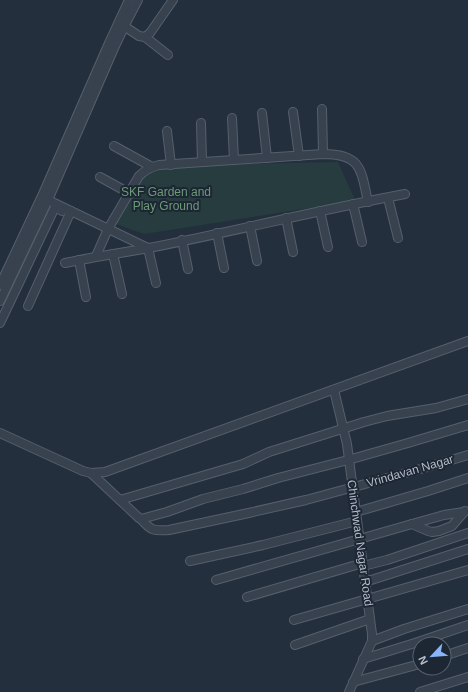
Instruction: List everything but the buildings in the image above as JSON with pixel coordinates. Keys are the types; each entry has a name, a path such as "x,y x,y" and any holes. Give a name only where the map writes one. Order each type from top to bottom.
{"street":[{"path":"0,285 45,198 97,69 130,2 138,0"},
{"path":"145,37 150,33 173,0"},
{"path":"0,301 45,198 124,26 130,2"},
{"path":"124,26 139,36 145,37 168,55"},
{"path":"322,109 323,154"},
{"path":"293,112 299,156"},
{"path":"262,114 267,158"},
{"path":"232,118 234,160"},
{"path":"201,123 202,162"},
{"path":"167,131 171,164"},
{"path":"114,146 152,167"},
{"path":"96,256 108,229 139,176 145,170 152,167 171,164 323,154 341,155 352,160 358,165 362,172 368,202"},
{"path":"100,177 129,193"},
{"path":"65,263 96,256 148,248 405,194"},
{"path":"45,198 68,212"},
{"path":"388,198 398,238"},
{"path":"353,204 362,242"},
{"path":"0,323 55,207 108,229 148,248"},
{"path":"320,211 328,247"},
{"path":"28,306 68,212"},
{"path":"286,218 293,252"},
{"path":"250,226 257,261"},
{"path":"217,233 224,268"},
{"path":"182,240 188,269"},
{"path":"148,248 156,283"},
{"path":"113,254 122,294"},
{"path":"79,260 86,297"},
{"path":"0,433 74,467 91,473 105,472 468,342"},
{"name":"Chinchwad Nagar Road","path":"334,390 347,444 368,599 372,641"},
{"path":"120,500 243,464 269,452 343,428 387,416 436,408 468,399"},
{"path":"141,519 168,512 203,499 348,460 468,425"},
{"name":"Vrindavan Nagar","path":"91,473 151,529 169,530 306,500 468,455"},
{"path":"356,512 468,478"},
{"path":"412,524 428,532 439,531 452,526 466,511"},
{"path":"216,580 444,515 466,511"},
{"path":"190,561 264,545 357,521"},
{"path":"246,597 363,565 387,560 468,533"},
{"path":"365,582 468,549"},
{"path":"294,620 468,570"},
{"path":"349,692 372,641 404,629 468,609"},
{"path":"295,645 370,620"},
{"path":"363,659 468,625"},
{"path":"452,653 468,648"},
{"path":"353,682 412,666"},
{"path":"420,692 468,677"}],"green space":[{"name":"SKF Garden and Play Ground","path":"338,162 355,200 144,234 116,224 146,166"}]}
